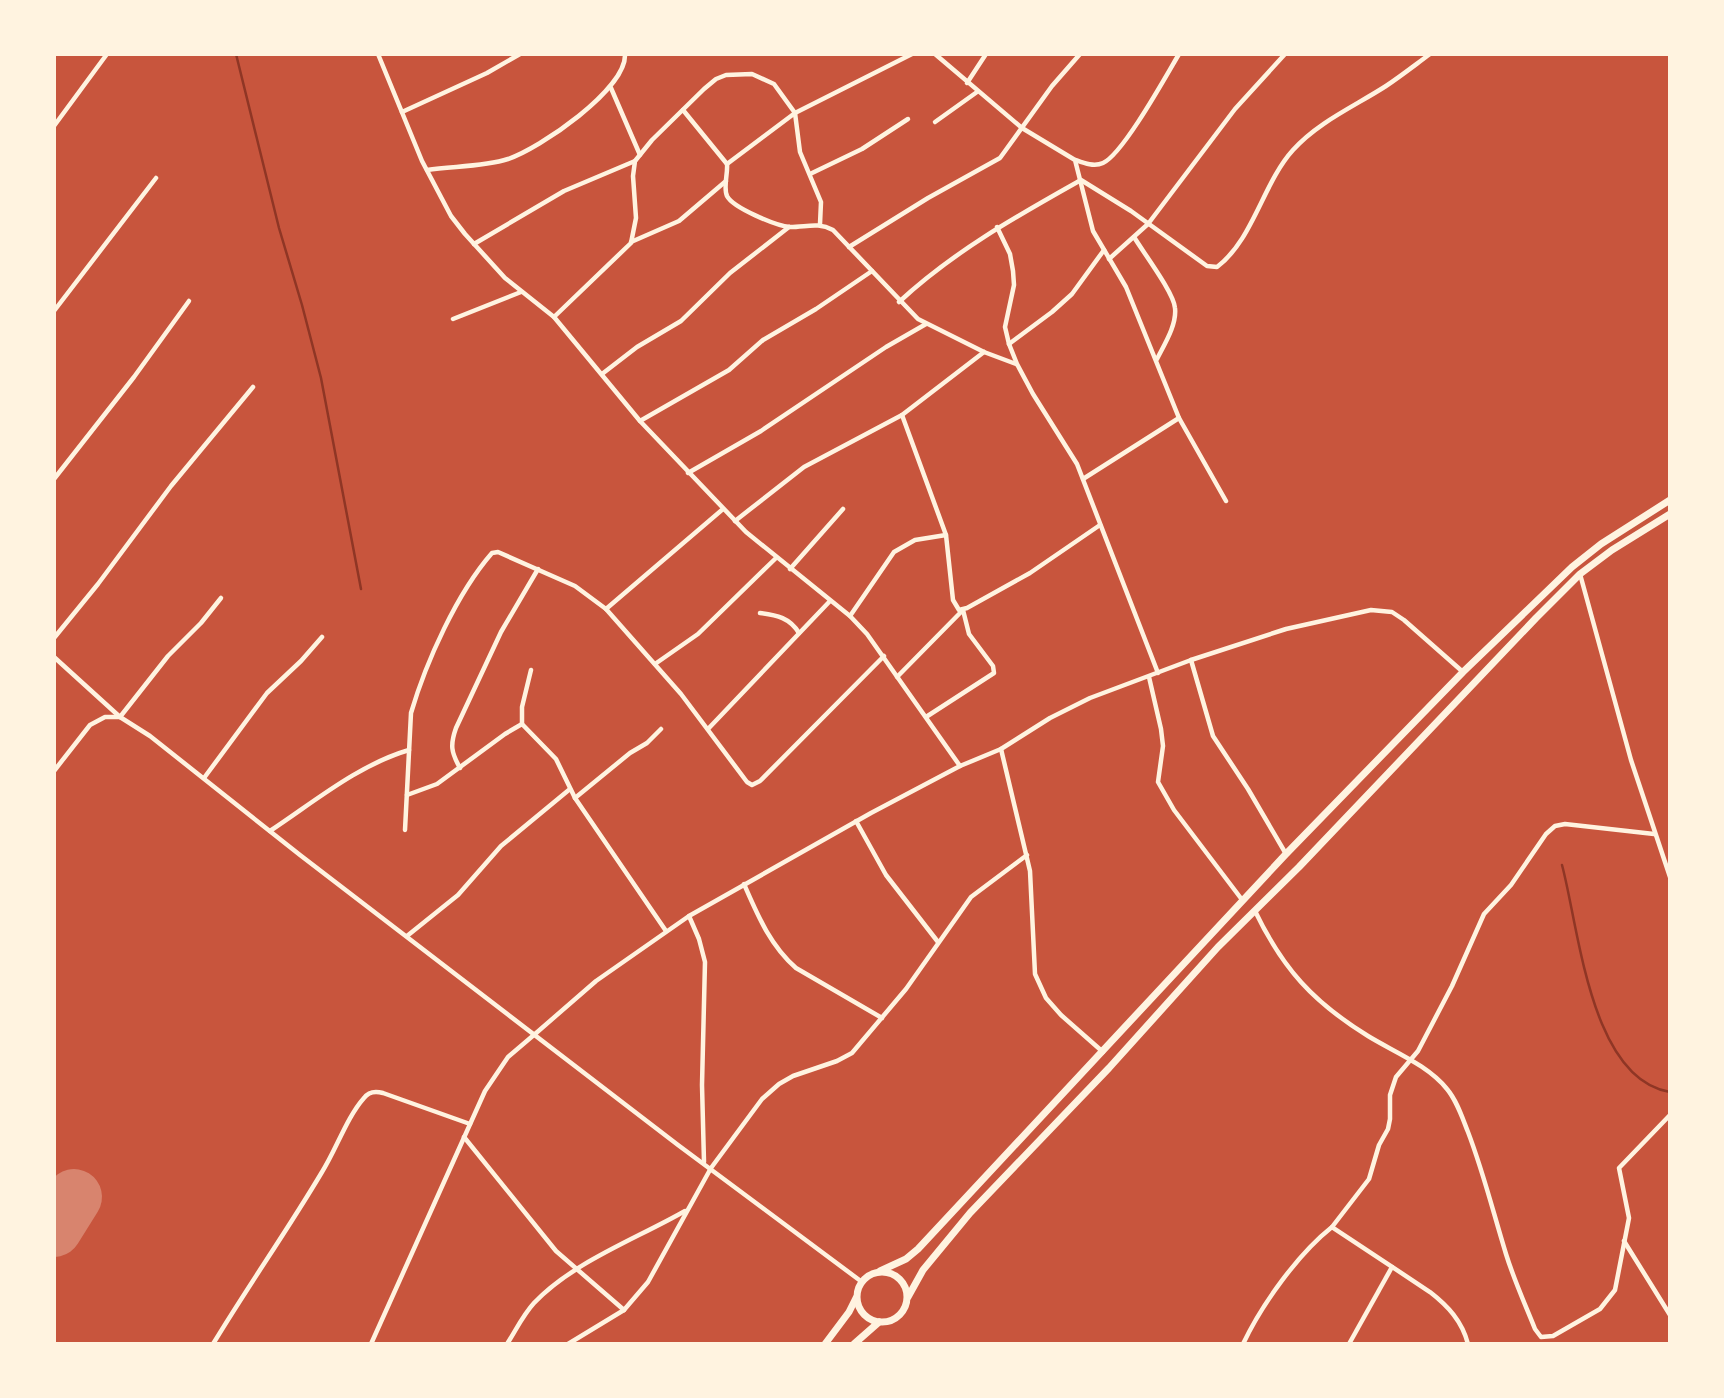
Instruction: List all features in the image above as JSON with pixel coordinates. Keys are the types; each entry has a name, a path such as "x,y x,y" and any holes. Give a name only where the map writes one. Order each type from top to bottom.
{"highway":[{"path":"825,1344 849,1312 862,1282 868,1276 906,1259 918,1249 1286,854 1464,672 1572,567 1601,544 1670,500"},
{"path":"857,1297 862,1312 870,1319 890,1321 899,1316 923,1270 970,1213 1109,1068 1218,947 1580,574 1612,550 1670,514"},
{"path":"880,1271 891,1272 900,1278 906,1286 908,1297"},
{"path":"854,1344 879,1322"}],"street":[{"path":"54,126 107,54"},
{"path":"378,54 427,170 456,224 521,292 554,317 640,421 735,521 776,558 850,616 884,656 960,766"},
{"path":"402,112 487,73 520,54"},
{"path":"427,170 492,163 518,156 547,139 611,88 623,70 625,54"},
{"path":"727,163 795,113 912,54"},
{"path":"935,54 1022,128 1075,160 1096,164 1111,157 1179,54"},
{"path":"967,83 986,54"},
{"path":"849,247 1000,158 1052,86 1080,54"},
{"path":"1109,259 1148,224 1235,108 1285,54"},
{"path":"1081,180 1207,266 1217,267 1233,251 1276,176 1299,143 1326,122 1386,86 1430,54"},
{"path":"631,243 636,218 633,176 635,162 716,79 738,73 752,74 774,83 795,113 800,152 821,202 820,225"},
{"path":"611,88 640,155"},
{"path":"935,122 978,92"},
{"path":"683,110 727,163 726,190 731,202 773,223 789,227 820,225 833,230 900,302 926,324 984,352 1017,364"},
{"path":"810,174 862,149 908,119"},
{"path":"1075,160 1093,231 1126,287 1179,418 1226,501"},
{"path":"474,244 564,191 635,162"},
{"path":"54,311 156,178"},
{"path":"900,302 942,264 997,227 1081,180"},
{"path":"554,317 631,243 678,221 726,181"},
{"path":"602,374 637,347 681,321 730,273 789,227"},
{"path":"997,227 1010,254 1013,271 1014,285 1005,327 1009,344 1017,364 1077,464 1158,674"},
{"path":"1134,237 1167,289 1175,308 1171,331 1156,360"},
{"path":"1009,344 1052,312 1072,293 1104,250"},
{"path":"640,421 700,384 729,370 763,340 816,309 872,271"},
{"path":"453,319 521,292"},
{"path":"54,479 134,377 189,301"},
{"path":"688,473 761,431 886,347 926,324"},
{"path":"735,521 804,467 902,415 984,352"},
{"path":"54,638 99,583 170,486 253,387"},
{"path":"902,415 946,535 953,600 957,608 962,610 969,634 993,666 994,673 926,717"},
{"path":"1082,480 1179,418"},
{"path":"606,609 723,509"},
{"path":"790,569 844,509"},
{"path":"897,677 962,610 1030,573 1100,525"},
{"path":"850,616 894,552 915,540 946,535"},
{"path":"405,831 411,713 425,670 456,608 492,552 498,552 575,586 606,609 708,729 747,782 754,785 884,656"},
{"path":"655,664 698,634 776,558"},
{"path":"460,768 453,757 450,744 453,736 501,632 538,569"},
{"path":"1580,574 1631,760 1670,877"},
{"path":"54,771 90,725 105,718 120,717 168,656 201,623 221,598"},
{"path":"708,729 830,601"},
{"path":"370,1344 495,1075 508,1058 596,981 688,916 856,821 960,766 1001,749 1050,718 1090,698 1191,660 1286,629 1371,610 1392,612 1464,672"},
{"path":"760,613 786,620 793,624 799,633"},
{"path":"204,779 267,693 301,662 322,637"},
{"path":"54,657 120,717 150,736 270,831 862,1282"},
{"path":"1191,660 1213,736 1286,854"},
{"path":"531,670 522,707 522,724 556,759 575,798 666,932"},
{"path":"1149,677 1163,746 1158,782 1174,810 1244,901"},
{"path":"407,795 437,784 522,724"},
{"path":"575,798 630,753 647,743 661,729"},
{"path":"1001,749 1033,888 1035,974 1046,998 1103,1052"},
{"path":"270,831 368,767 389,756 409,750"},
{"path":"407,936 458,895 501,846 570,789"},
{"path":"856,821 886,875 938,942"},
{"path":"1243,1344 1266,1304 1310,1246 1332,1227 1369,1179 1379,1145 1388,1129 1392,1086 1396,1077 1411,1061 1451,986 1484,914 1511,885 1550,829 1565,824 1654,834"},
{"path":"568,1344 624,1310 648,1282 710,1168 770,1091 793,1076 845,1057 862,1042 905,989 971,897 1027,855"},
{"path":"744,884 768,936 786,959 796,968 882,1018"},
{"path":"1255,911 1272,947 1305,987 1331,1010 1441,1082 1456,1102 1483,1172 1506,1255 1535,1329 1541,1337 1553,1336 1600,1309 1615,1290 1629,1211 1619,1168 1670,1115"},
{"path":"688,916 699,939 705,962 702,1085 704,1163"},
{"path":"213,1344 286,1232 367,1094 383,1093 470,1124"},
{"path":"464,1137 544,1237 624,1310"},
{"path":"508,1344 532,1306 550,1289 577,1269 687,1210"},
{"path":"1332,1227 1445,1304 1456,1316 1468,1344"},
{"path":"1624,1240 1670,1315"},
{"path":"1349,1344 1392,1267"}],"waterway":[{"path":"236,54 279,228 321,378 361,589"},
{"path":"1562,865 1592,997 1605,1031 1622,1060 1643,1081 1670,1092"}],"runway":[{"path":"54,1229 74,1197"}]}
